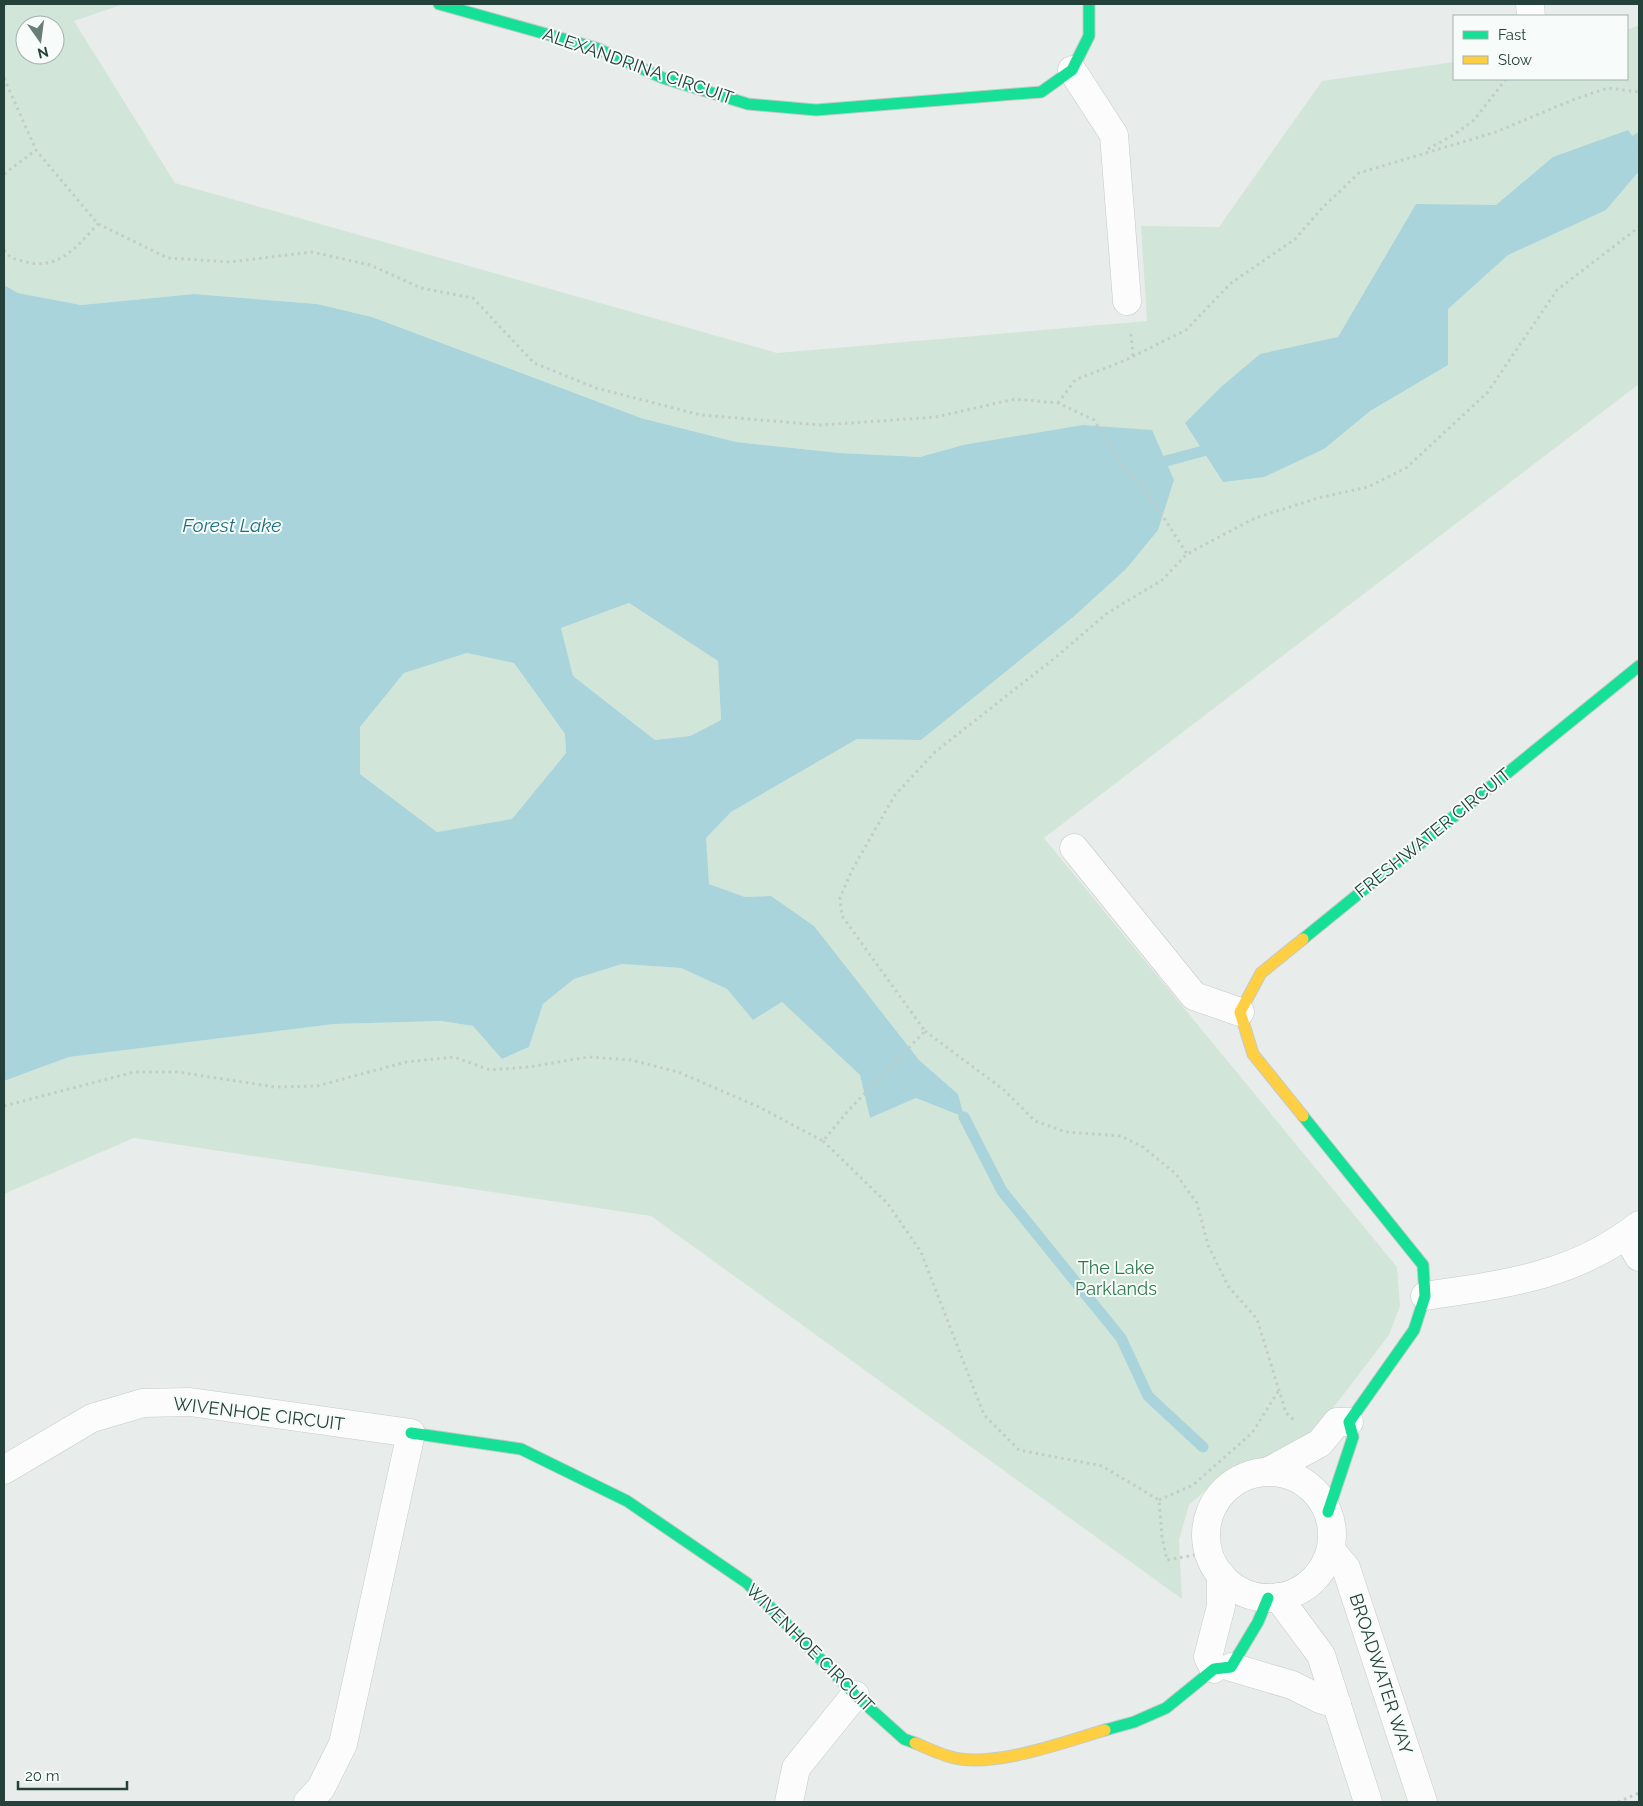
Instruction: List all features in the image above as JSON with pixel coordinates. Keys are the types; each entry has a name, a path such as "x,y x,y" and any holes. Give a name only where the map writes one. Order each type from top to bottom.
{"street":[{"name":"ALEXANDRINA CIRCUIT","path":"439,4 596,48 663,78 748,104 816,110 1041,92 1072,70 1089,36 1089,4"},
{"path":"1072,70 1114,135 1127,301"},
{"name":"FRESHWATER CIRCUIT","path":"1240,1012 1261,972 1639,666"},
{"path":"1074,848 1194,996 1240,1012 1253,1054 1423,1265 1425,1296 1414,1330 1349,1422"},
{"path":"1425,1296 1523,1281 1574,1264 1635,1239"},
{"name":"WIVENHOE CIRCUIT","path":"4,1470 92,1418 143,1402 190,1402 520,1448 627,1500 747,1583 855,1695 904,1739 952,1758 984,1760 1024,1753 1134,1722 1166,1708 1222,1668 1258,1622 1273,1598"},
{"path":"1269,1471 1320,1443 1337,1422 1349,1422"},
{"path":"1328,1512 1353,1436 1349,1422"},
{"path":"308,1802 321,1788 343,1744 411,1433"},
{"path":"1269,1471 1288,1474 1305,1482 1319,1495 1328,1512 1333,1531 1331,1550 1324,1567 1312,1581 1296,1592 1273,1598 1242,1592 1221,1575 1211,1560 1206,1543 1206,1525 1212,1508 1221,1493 1235,1482 1251,1474 1269,1471"},
{"name":"BROADWATER WAY","path":"1331,1550 1346,1568 1422,1802"},
{"path":"1221,1575 1221,1606 1208,1657 1222,1668 1292,1685 1320,1699 1337,1704"},
{"path":"1273,1598 1321,1655 1368,1802"},
{"path":"789,1802 796,1768 855,1695"}],"path":[{"path":"4,78 36,150 98,224 168,258 230,262 312,252 370,265 421,288 473,298 534,363 596,388 701,414 820,425 936,418 1015,398 1058,403 1094,420 1127,473 1144,485 1187,554"},
{"path":"1424,151 1456,134 1474,120 1505,80"},
{"path":"1058,403 1075,380 1126,360 1186,330 1231,283 1295,239 1323,207 1359,173 1424,151 1496,132 1575,99 1608,88 1639,92"},
{"path":"4,174 36,150"},
{"path":"4,250 8,257 38,266 66,256 98,224"},
{"path":"1320,1443 1286,1413 1257,1319 1228,1286 1208,1245 1197,1203 1176,1174 1143,1148 1121,1136 1066,1132 1035,1121 1004,1090 925,1031 842,916 840,898 852,870 895,795 935,752 1056,658 1106,614 1162,580 1187,554 1255,518 1318,498 1368,487 1406,468 1487,393 1557,290 1639,228"},
{"path":"823,1141 847,1112 912,1042 925,1031"},
{"path":"4,1106 134,1072 178,1072 274,1087 316,1086 406,1062 454,1057 490,1070 529,1067 588,1057 631,1060 678,1072 750,1103 823,1141 888,1204 921,1252 984,1415 1018,1450 1102,1466 1159,1500"},
{"path":"1159,1500 1193,1485 1252,1433 1279,1390"},
{"path":"1159,1500 1162,1536 1167,1560 1194,1553 1196,1562"},
{"path":"1618,1802 1639,1793"}],"green space":[{"name":"The Lake Parklands","path":"4,4 124,4 74,21 175,183 777,353 1147,321 1141,226 1219,227 1322,81 1453,62 1453,80 1628,80 1628,30 1639,25 1639,384 1044,838 1397,1267 1400,1306 1389,1335 1317,1429 1278,1455 1231,1468 1189,1505 1179,1540 1182,1599 651,1216 134,1138 4,1194 4,1081 69,1057 334,1024 441,1021 473,1026 502,1059 529,1047 543,1004 574,979 622,964 681,968 727,989 753,1020 782,1002 860,1075 870,1118 916,1098 958,1094 919,1060 771,896 745,897 709,884 705,838 731,812 857,739 921,739 1072,618 963,445 920,457 840,453 736,442 641,418 372,317 317,304 194,294 81,305 18,293 4,285"},
{"path":"629,603 718,661 721,720 690,736 655,740 573,676 561,628"},
{"path":"467,653 514,663 565,734 566,753 512,819 437,832 360,774 360,727 404,673"}],"water":[{"path":"1628,130 1639,145 1639,171 1606,210 1508,255 1448,309 1448,365 1370,411 1324,449 1264,477 1223,482 1185,423 1221,387 1260,354 1338,337 1416,204 1496,205 1553,157"},
{"name":"Forest Lake","path":"4,285 18,293 81,305 194,294 317,304 372,317 641,418 736,442 840,453 920,457 963,445 1083,425 1152,430 1174,480 1158,530 1126,569 1072,618 921,740 857,739 731,812 706,838 709,884 745,897 771,896 814,926 919,1060 958,1094 964,1117 916,1098 870,1118 860,1075 782,1002 753,1020 727,989 681,968 622,964 574,979 543,1004 529,1047 502,1059 473,1026 441,1021 334,1024 69,1057 4,1081","holes":["629,603 718,661 721,720 690,736 655,740 573,676 561,628","467,653 514,663 565,734 566,753 512,819 437,832 360,774 360,727 404,673"]}],"waterway":[{"path":"1166,461 1203,451"},
{"path":"964,1117 1002,1191 1121,1338 1148,1396 1203,1447"}],"traffic: fast":[{"path":"439,4 596,48 663,78 748,104 816,110 1041,92 1072,70 1089,36 1089,4"},
{"path":"1303,939 1639,666"},
{"path":"1303,1116 1423,1265 1425,1296 1414,1330 1349,1422 1353,1437 1328,1512"},
{"path":"411,1433 521,1449 627,1501 747,1583 855,1695 904,1739 915,1743"},
{"path":"1105,1730 1134,1722 1166,1708 1214,1669 1231,1667 1258,1622 1268,1598"}],"traffic: slow":[{"path":"1303,939 1261,973 1240,1012 1253,1054 1303,1116"},
{"path":"915,1743 951,1757 968,1760 987,1760 1049,1747 1105,1730"}]}
